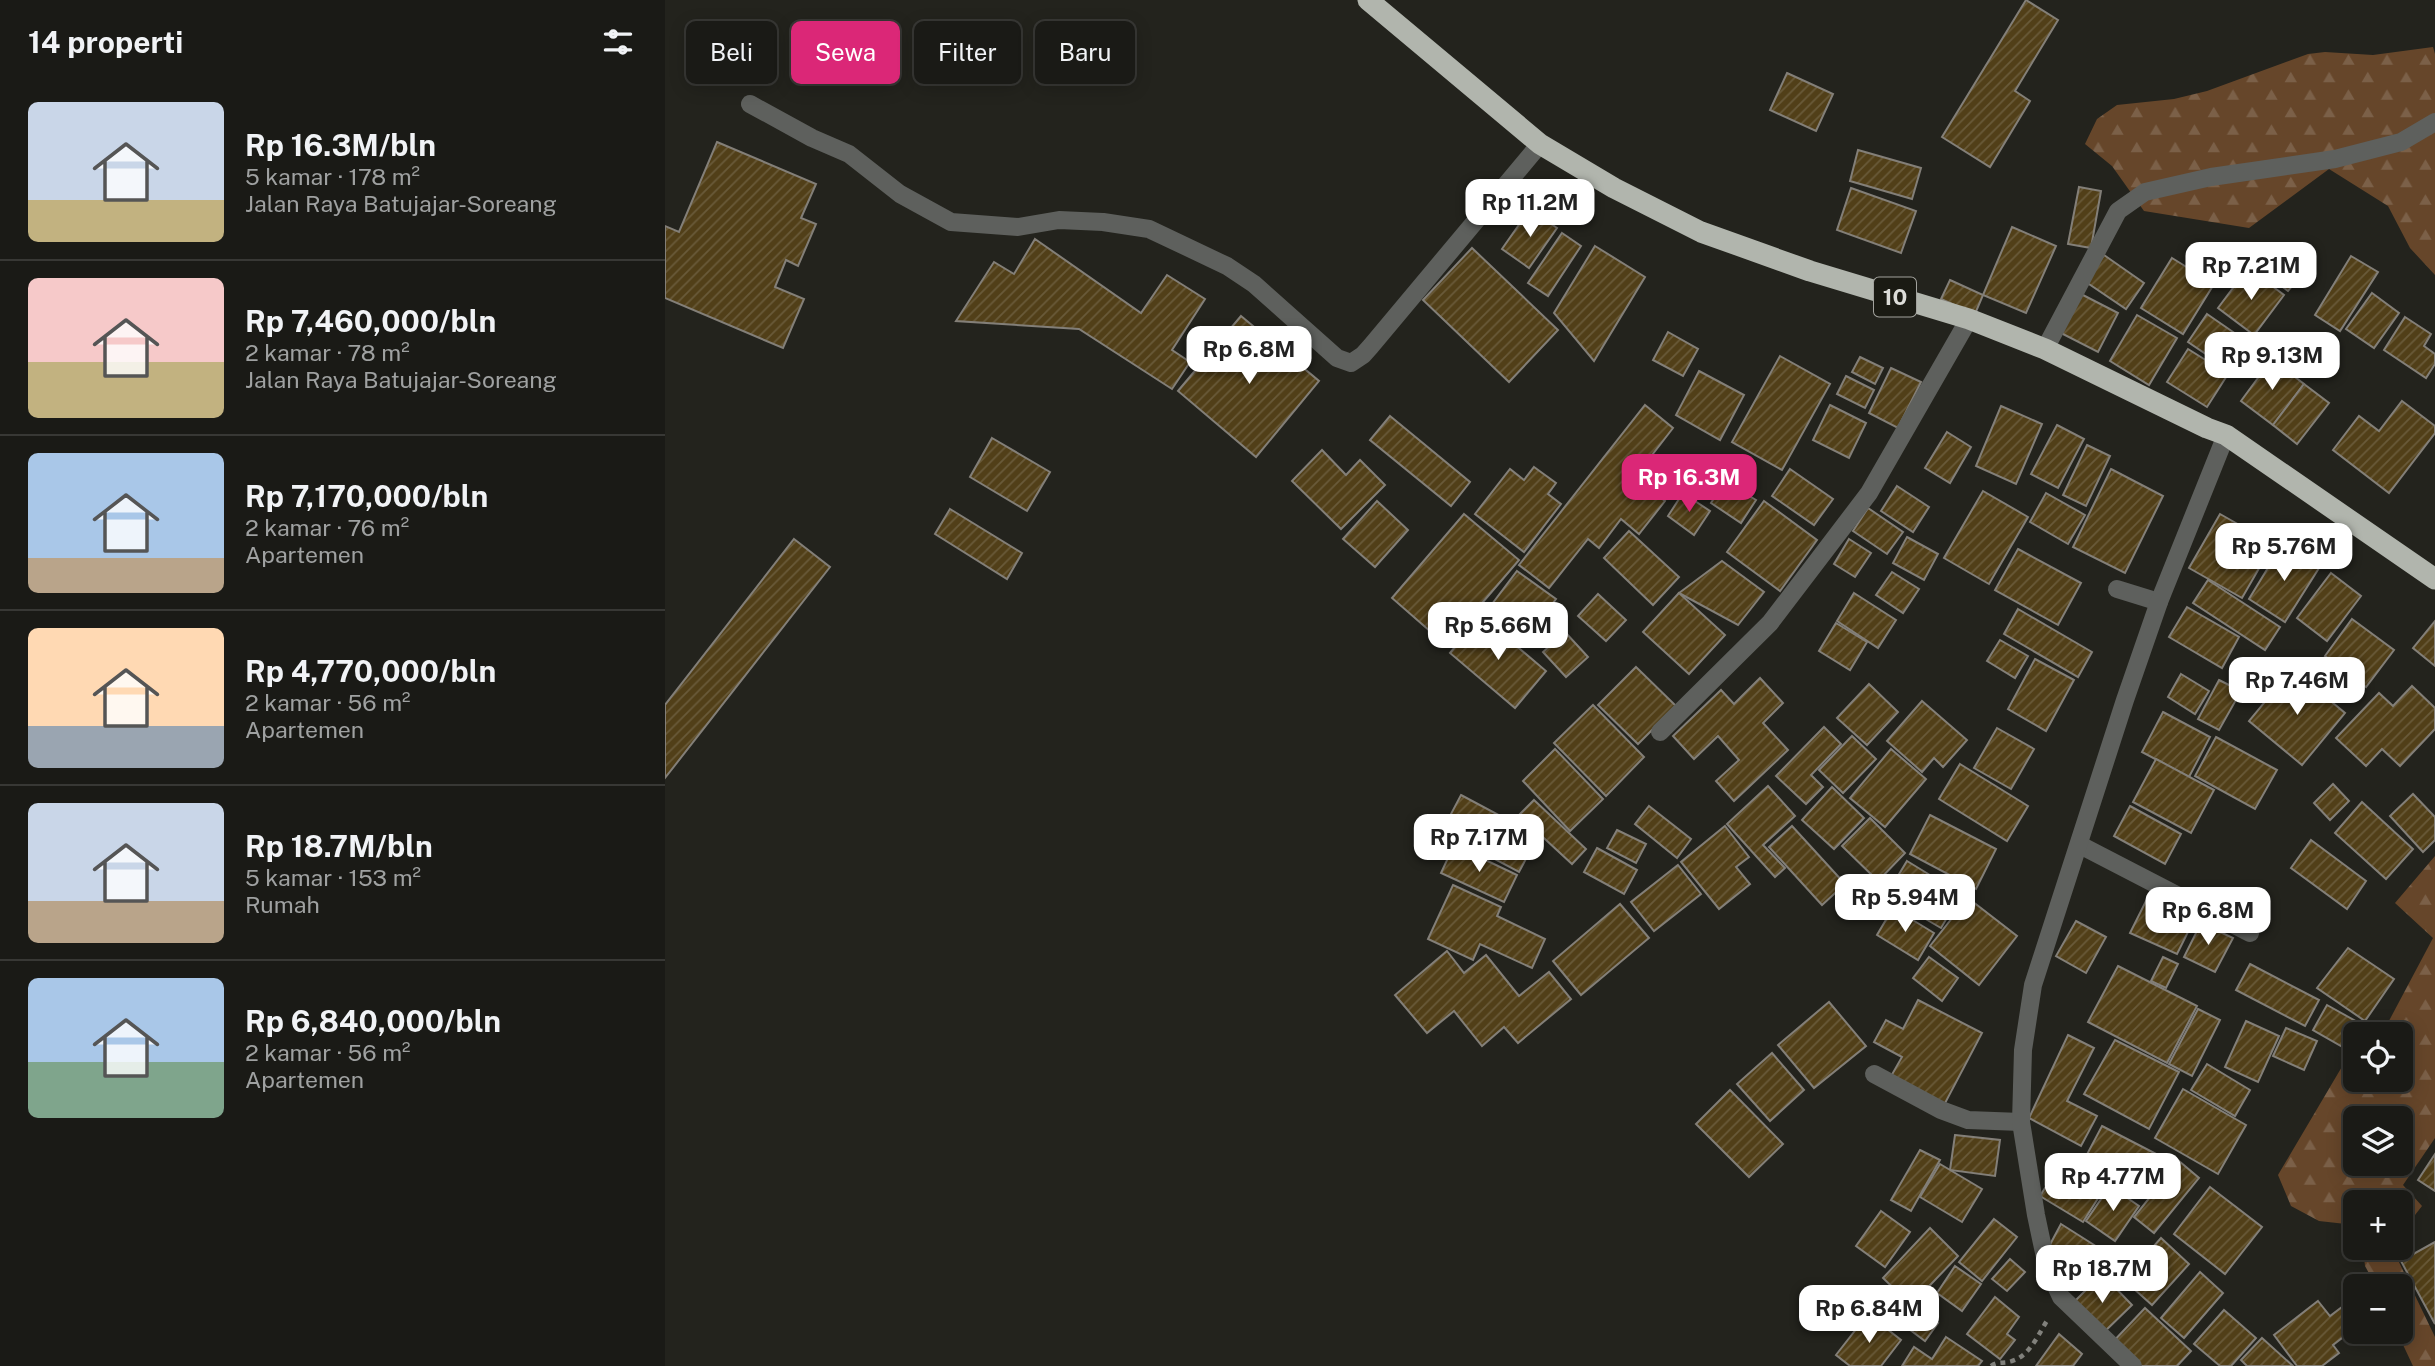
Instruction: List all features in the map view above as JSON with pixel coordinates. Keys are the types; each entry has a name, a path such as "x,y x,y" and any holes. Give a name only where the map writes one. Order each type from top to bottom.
{"highway":[{"name":"10","path":"1368,0 1540,144 1614,188 1700,232 1810,271 1969,319 2045,349 2226,435 2435,579"}],"street":[{"path":"750,104 812,138 849,154 900,194 951,222 1018,227 1059,220 1103,222 1149,229 1227,266 1254,284 1337,358 1350,363 1371,346 1540,144"},
{"path":"2045,349 2118,211 2145,192 2211,177 2335,159 2401,142 2435,122"},
{"path":"1660,732 1770,623 1869,492 1969,319"},
{"path":"2133,1366 2061,1297 2047,1267 2033,1202 2021,1122 2023,1050 2033,985 2125,701 2159,603 2226,435"},
{"path":"2117,589 2159,603"},
{"path":"2080,845 2250,933"},
{"path":"1874,1074 1941,1110 1968,1120 2021,1122"}],"path":[{"path":"1991,1366 2014,1361 2029,1350 2061,1297"}],"green space":[{"path":"2433,47 2435,275 2410,248 2388,206 2329,169 2249,228 2144,211 2112,166 2085,144 2097,119 2117,105 2174,99 2207,91 2308,54 2325,52 2373,55"},
{"path":"2435,856 2435,1138 2413,1170 2413,1106 2343,1106 2343,1176 2409,1176 2403,1185 2408,1190 2343,1190 2343,1224 2319,1221 2291,1206 2278,1175 2343,1065 2343,1092 2413,1092 2413,1022 2388,1022 2433,938 2395,903"},
{"path":"2413,1196 2422,1206 2413,1218"},
{"path":"2364,1260 2398,1260 2405,1274 2369,1274"},
{"path":"2413,1291 2435,1337 2435,1366 2413,1366 2403,1344 2413,1344"}],"building":[{"path":"2026,0 2058,20 2015,91 2030,101 1990,167 1942,137"},
{"path":"1787,73 1833,94 1816,131 1770,110"},
{"path":"717,142 816,184 801,218 816,224 798,266 786,260 775,287 804,299 783,348 665,298 665,226 679,232"},
{"path":"1858,150 1921,168 1912,199 1850,181"},
{"path":"2079,187 2101,191 2091,248 2068,244"},
{"path":"1851,188 1916,211 1901,253 1837,230"},
{"path":"1530,209 1557,228 1529,268 1502,249"},
{"path":"2012,227 2056,246 2026,313 1983,295"},
{"path":"1562,233 1581,246 1548,296 1528,283"},
{"path":"1035,239 1141,313 1167,275 1205,299 1172,350 1190,362 1172,389 1079,329 956,321 994,262 1014,274"},
{"path":"1595,246 1645,277 1594,361 1554,313"},
{"path":"1472,248 1558,330 1509,382 1423,300"},
{"path":"2104,255 2144,283 2126,309 2086,282"},
{"path":"2351,256 2378,272 2340,331 2315,315"},
{"path":"2273,257 2299,278 2288,291 2262,271"},
{"path":"2172,258 2214,284 2183,334 2141,308"},
{"path":"2248,268 2284,295 2254,335 2218,308"},
{"path":"1950,280 1983,295 1975,314 1941,299"},
{"path":"2079,293 2118,313 2098,352 2059,332"},
{"path":"2372,293 2399,313 2374,348 2346,329"},
{"path":"2207,314 2246,341 2228,369 2188,342"},
{"path":"2137,315 2177,338 2149,385 2110,361"},
{"path":"1241,316 1319,381 1256,457 1178,391"},
{"path":"2405,317 2431,334 2424,346 2435,354 2435,364 2426,378 2384,350"},
{"path":"1668,332 1698,349 1683,376 1653,360"},
{"path":"2188,349 2228,374 2207,407 2167,382"},
{"path":"1780,356 1830,384 1782,470 1732,442"},
{"path":"1860,357 1883,368 1875,384 1852,372"},
{"path":"2272,359 2304,384 2273,425 2241,401"},
{"path":"1891,368 1921,382 1898,428 1869,413"},
{"path":"1699,371 1744,395 1720,440 1676,415"},
{"path":"1846,376 1874,390 1865,408 1837,394"},
{"path":"2304,384 2329,403 2297,444 2273,425"},
{"path":"2402,401 2435,426 2435,433 2389,493 2333,450 2359,416 2379,431"},
{"path":"1645,405 1673,428 1635,477 1665,501 1639,534 1621,519 1599,548 1588,539 1549,588 1519,565"},
{"path":"1830,405 1866,423 1849,458 1813,440"},
{"path":"2001,406 2042,424 2016,484 1976,466"},
{"path":"1390,416 1470,482 1451,506 1370,440"},
{"path":"2057,425 2084,439 2058,488 2031,474"},
{"path":"1947,432 1971,447 1950,483 1925,468"},
{"path":"992,438 1050,472 1027,511 970,477"},
{"path":"2087,445 2110,456 2086,506 2063,495"},
{"path":"1322,450 1346,475 1360,460 1385,485 1341,529 1292,481"},
{"path":"1534,467 1556,483 1548,494 1561,504 1524,552 1475,514 1510,469 1524,480"},
{"path":"1790,469 1833,499 1814,525 1772,496"},
{"path":"2111,469 2163,496 2125,573 2073,547"},
{"path":"1725,481 1756,500 1741,523 1711,503"},
{"path":"1897,486 1929,507 1913,532 1881,511"},
{"path":"1983,491 2028,517 1989,584 1944,558"},
{"path":"1683,493 1710,511 1694,535 1668,516"},
{"path":"2046,493 2085,515 2068,544 2030,522"},
{"path":"1377,501 1408,530 1375,567 1343,539"},
{"path":"1764,501 1817,540 1780,591 1727,552"},
{"path":"1868,508 1903,532 1887,554 1853,531"},
{"path":"950,509 1022,553 1007,579 935,534"},
{"path":"1464,514 1519,560 1446,645 1392,598"},
{"path":"2220,514 2273,544 2242,598 2189,568"},
{"path":"1629,531 1679,577 1653,605 1604,558"},
{"path":"1907,537 1938,554 1924,580 1893,563"},
{"path":"794,539 830,567 665,778 665,705"},
{"path":"1849,539 1871,553 1855,577 1834,564"},
{"path":"2282,545 2319,568 2285,622 2249,599"},
{"path":"2018,549 2081,583 2058,625 1995,590"},
{"path":"1722,561 1764,592 1738,625 1679,593"},
{"path":"1517,571 1556,599 1525,641 1486,612"},
{"path":"1892,572 1919,589 1903,613 1876,595"},
{"path":"2331,573 2361,596 2327,641 2297,618"},
{"path":"2208,580 2280,627 2265,650 2193,603"},
{"path":"1679,593 1725,635 1689,674 1643,632"},
{"path":"1854,593 1896,620 1878,648 1837,621"},
{"path":"1598,594 1626,620 1606,641 1578,616"},
{"path":"2187,607 2239,637 2222,668 2169,637"},
{"path":"2018,609 2092,652 2078,677 2004,634"},
{"path":"1481,616 1546,671 1515,708 1450,653"},
{"path":"2352,619 2394,650 2366,687 2325,656"},
{"path":"2435,621 2435,666 2413,648"},
{"path":"1836,623 1867,642 1850,670 1819,651"},
{"path":"1565,632 1588,657 1566,677 1543,652"},
{"path":"2000,640 2028,656 2015,678 1987,661"},
{"path":"2035,659 2074,680 2046,731 2008,709"},
{"path":"1636,667 1676,706 1638,744 1598,705"},
{"path":"2292,669 2345,713 2302,765 2249,721"},
{"path":"2181,674 2209,691 2195,714 2168,697"},
{"path":"1760,678 1783,703 1763,723 1788,750 1734,801 1716,781 1739,760 1718,736 1694,759 1673,736 1721,690 1734,704"},
{"path":"2219,680 2241,691 2219,730 2198,719"},
{"path":"1869,684 1898,712 1867,745 1837,718"},
{"path":"2412,686 2435,708 2435,729 2400,766 2382,749 2366,766 2336,738 2379,693 2393,706"},
{"path":"1922,701 1967,740 1943,767 1934,758 1922,772 1887,741"},
{"path":"1593,705 1644,757 1606,796 1554,743"},
{"path":"2163,712 2210,737 2189,777 2142,752"},
{"path":"1824,727 1841,744 1811,775 1823,787 1806,804 1776,776"},
{"path":"1997,728 2034,749 2011,789 1974,768"},
{"path":"1852,736 1876,759 1843,793 1819,770"},
{"path":"2216,737 2277,770 2255,809 2195,776"},
{"path":"1555,749 1603,799 1570,831 1523,781"},
{"path":"1891,749 1926,779 1885,827 1850,798"},
{"path":"2156,759 2214,790 2191,833 2133,802"},
{"path":"1960,764 2028,806 2007,841 1939,799"},
{"path":"2333,784 2349,801 2330,820 2314,803"},
{"path":"1768,786 1795,816 1763,845 1785,868 1775,877 1727,824"},
{"path":"1832,787 1864,818 1834,849 1802,820"},
{"path":"2413,794 2435,817 2435,840 2423,852 2390,816"},
{"path":"1461,795 1538,836 1519,872 1442,831"},
{"path":"1534,800 1586,849 1572,864 1519,815"},
{"path":"2362,802 2413,849 2386,879 2335,833"},
{"path":"1649,806 1691,839 1677,858 1635,824"},
{"path":"2130,806 2181,834 2165,864 2114,836"},
{"path":"1930,815 1996,849 1976,889 1910,854"},
{"path":"1870,818 1905,853 1878,881 1842,846"},
{"path":"1725,826 1749,857 1736,867 1750,884 1719,909 1681,862"},
{"path":"1792,826 1845,884 1822,905 1769,847"},
{"path":"1617,830 1646,844 1636,863 1607,848"},
{"path":"2311,840 2366,881 2347,909 2291,868"},
{"path":"1454,845 1517,875 1504,902 1441,873"},
{"path":"1597,848 1637,870 1624,894 1584,872"},
{"path":"1907,861 1961,894 1941,928 1886,896"},
{"path":"1678,865 1701,894 1654,931 1631,902"},
{"path":"1453,885 1501,907 1497,916 1545,939 1532,968 1480,944 1473,960 1428,939"},
{"path":"2152,889 2198,912 2177,954 2130,933"},
{"path":"1968,898 2017,936 1979,985 1930,946"},
{"path":"1620,904 1649,938 1581,995 1553,961"},
{"path":"1893,908 1934,933 1918,960 1877,935"},
{"path":"2076,921 2106,937 2086,973 2056,956"},
{"path":"2201,923 2233,938 2215,972 2184,957"},
{"path":"2348,948 2394,979 2365,1021 2317,988"},
{"path":"1447,951 1464,973 1486,955 1519,996 1549,972 1571,999 1518,1043 1504,1027 1482,1046 1454,1011 1427,1033 1395,995"},
{"path":"1929,957 1958,978 1942,1001 1913,978"},
{"path":"2163,957 2178,964 2166,988 2151,981"},
{"path":"2250,964 2319,1000 2305,1026 2236,990"},
{"path":"2118,966 2197,1006 2167,1063 2088,1022"},
{"path":"1918,1000 1982,1033 1943,1107 1890,1078 1902,1057 1874,1042 1886,1020 1903,1029"},
{"path":"1829,1002 1866,1046 1814,1088 1778,1045"},
{"path":"2327,1005 2357,1022 2343,1022 2343,1047 2313,1030"},
{"path":"2198,1009 2220,1020 2192,1076 2169,1064"},
{"path":"2246,1021 2279,1036 2258,1082 2225,1067"},
{"path":"2286,1028 2317,1041 2304,1070 2273,1056"},
{"path":"2068,1035 2094,1048 2067,1101 2097,1116 2081,1146 2029,1118"},
{"path":"2115,1040 2179,1072 2149,1129 2084,1094"},
{"path":"1772,1053 1804,1090 1770,1121 1737,1084"},
{"path":"2207,1064 2250,1090 2235,1116 2191,1090"},
{"path":"2183,1089 2246,1125 2218,1174 2155,1138"},
{"path":"1730,1090 1783,1144 1749,1177 1696,1124"},
{"path":"2102,1126 2162,1157 2144,1191 2084,1160"},
{"path":"1955,1135 2000,1140 1995,1176 1950,1170"},
{"path":"1920,1150 1940,1160 1911,1211 1891,1200"},
{"path":"2435,1154 2435,1191 2418,1180"},
{"path":"2179,1161 2199,1178 2154,1233 2134,1217"},
{"path":"1940,1164 1982,1189 1962,1222 1920,1197"},
{"path":"2059,1166 2102,1192 2083,1222 2040,1196"},
{"path":"2110,1186 2139,1206 2115,1241 2086,1221"},
{"path":"2210,1187 2262,1227 2225,1274 2174,1234"},
{"path":"1881,1211 1910,1232 1885,1267 1856,1246"},
{"path":"1994,1219 2017,1237 1982,1281 1959,1262"},
{"path":"2061,1224 2102,1250 2084,1281 2045,1254"},
{"path":"1930,1228 1958,1256 1911,1305 1883,1278"},
{"path":"2161,1238 2189,1264 2152,1305 2124,1280"},
{"path":"2435,1242 2435,1324 2413,1283 2413,1274 2408,1274 2401,1261 2413,1260 2413,1254"},
{"path":"2010,1259 2025,1272 2007,1291 1992,1279"},
{"path":"1955,1266 1981,1284 1962,1311 1937,1293"},
{"path":"2200,1272 2223,1293 2184,1338 2161,1318"},
{"path":"2102,1274 2132,1305 2101,1335 2071,1305"},
{"path":"1995,1297 2019,1317 2007,1334 2015,1340 2000,1359 1967,1334"},
{"path":"2318,1301 2330,1316 2343,1306 2343,1337 2333,1345 2339,1353 2322,1366 2297,1366 2274,1335"},
{"path":"1914,1305 1938,1323 1925,1341 1901,1323"},
{"path":"2145,1308 2191,1351 2177,1366 2131,1366 2109,1346"},
{"path":"2224,1310 2256,1338 2231,1366 2220,1366 2194,1344"},
{"path":"1868,1314 1901,1340 1881,1366 1850,1366 1836,1355"},
{"path":"2059,1334 2082,1354 2073,1366 2036,1366"},
{"path":"1946,1337 1982,1361 1978,1366 1902,1366 1914,1347 1932,1359"},
{"path":"2262,1338 2293,1366 2247,1366 2241,1360"}]}
